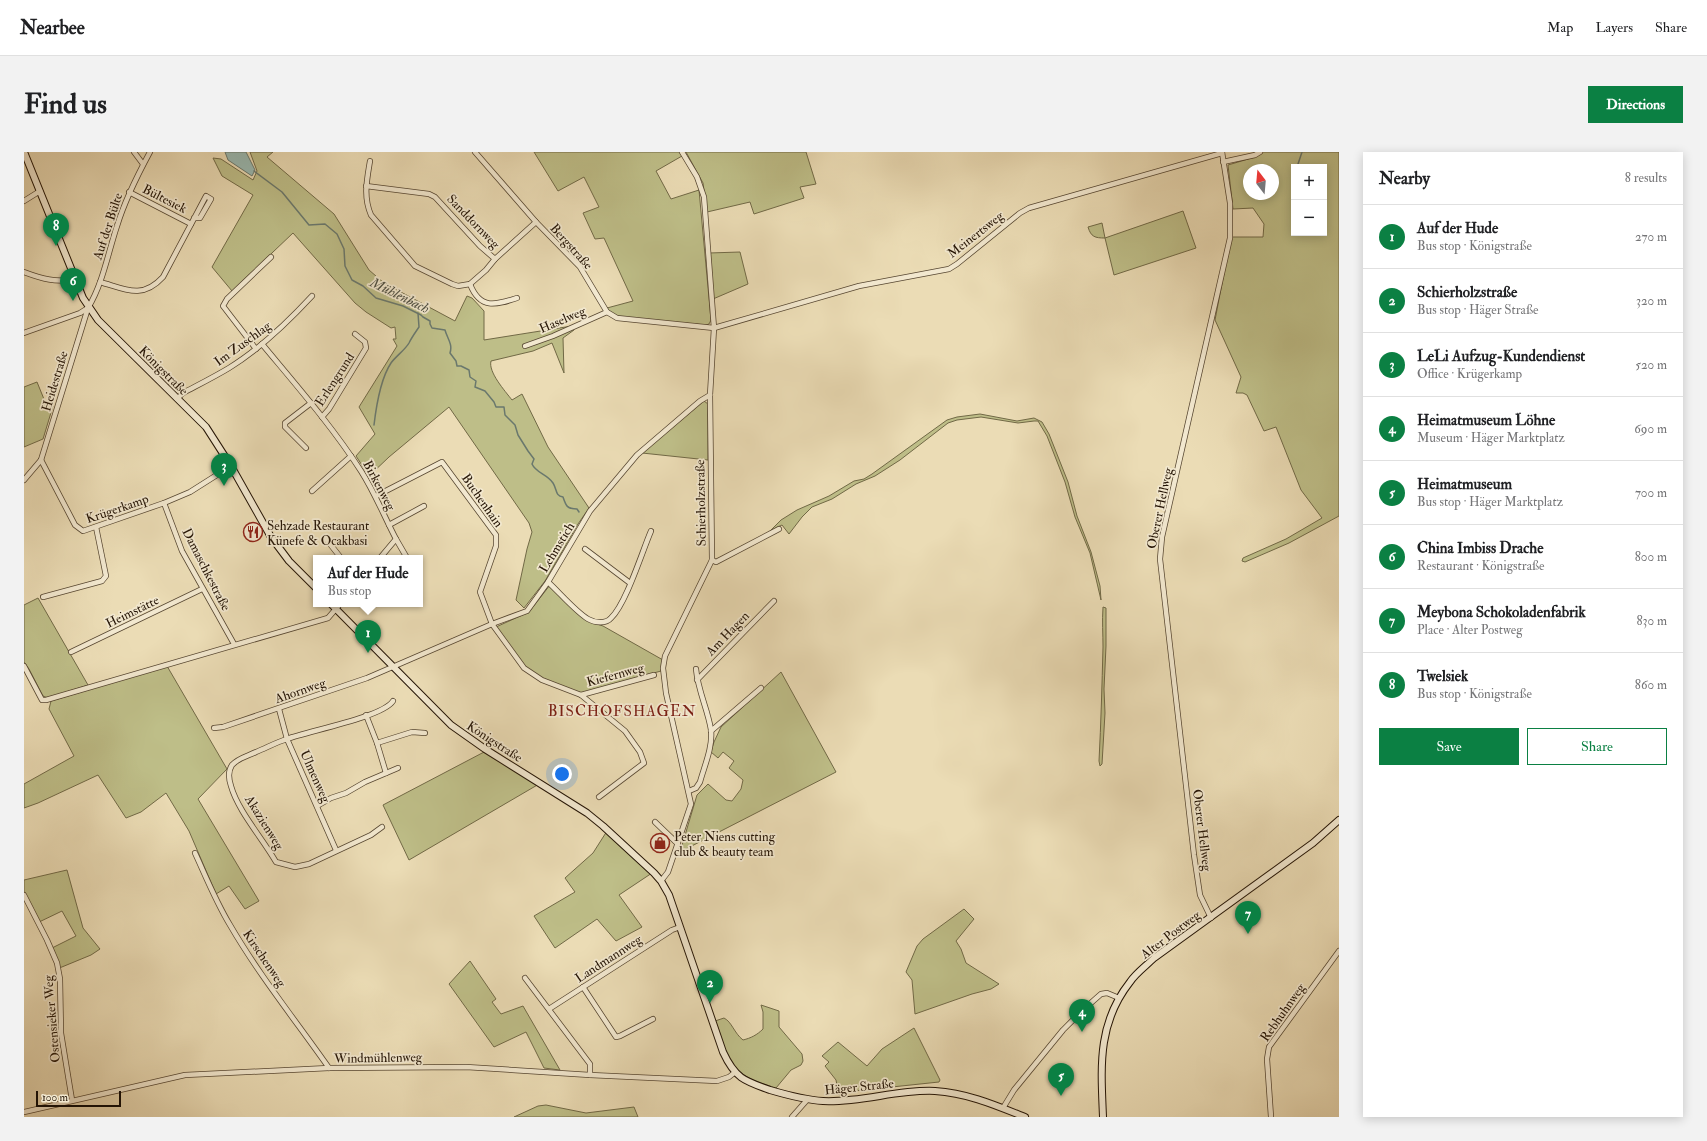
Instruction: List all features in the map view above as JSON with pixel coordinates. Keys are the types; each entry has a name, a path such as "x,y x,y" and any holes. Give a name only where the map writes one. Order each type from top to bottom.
{"main road":[{"name":"Königstraße","path":"24,152 88,308 98,320 206,427 231,466 271,537 289,561 313,585"},
{"name":"Königstraße","path":"339,607 392,666 451,725 485,749 587,813 621,842 661,881"},
{"name":"Alter Postweg","path":"1103,1117 1101,1053 1109,1018 1130,981 1154,958 1313,843 1339,820"},
{"path":"661,881 669,895 722,1052 734,1073"},
{"name":"Häger Straße","path":"734,1073 746,1081 759,1086 807,1100 843,1100 896,1093 933,1091 961,1094 981,1099 1025,1117"}],"street":[{"path":"134,152 143,164"},
{"name":"Auf der Bülte","path":"88,308 95,297 117,225 129,192 150,152"},
{"name":"Bergstraße","path":"475,152 536,222 580,267 607,312"},
{"name":"Schierholzstraße","path":"661,881 668,872 691,804 666,693 663,668 665,656 712,560 710,395 714,328 704,197 697,177 682,152"},
{"path":"1223,162 1255,155 1260,152"},
{"name":"Meinertsweg","path":"714,328 859,286 948,269 957,264 1028,208 1222,153"},
{"name":"Oberer Hellweg","path":"1211,918 1200,895 1194,855 1160,559 1162,537 1230,238 1230,203 1222,153"},
{"path":"370,161 366,186 367,207 371,215 415,266 452,284 465,286 470,284 536,222"},
{"name":"Sanddornweg","path":"366,186 429,194 435,197 480,246 495,259"},
{"path":"24,201 40,191"},
{"name":"Bültesiek","path":"129,192 191,224"},
{"path":"100,282 133,292 145,290 156,284 163,277 194,218 206,196 211,199 200,218 194,218"},
{"path":"256,349 223,306 227,299 271,258"},
{"path":"24,272 50,280 66,281 75,278"},
{"path":"470,284 482,301 489,304 500,304 517,298"},
{"name":"Im Zuschlag","path":"177,399 183,393 229,368 256,349 289,320 312,296"},
{"path":"24,333 80,313 88,308"},
{"name":"Heidestraße","path":"24,480 41,460 88,308"},
{"path":"607,312 617,318 714,328"},
{"name":"Haselweg","path":"525,346 553,336 607,312"},
{"name":"Erlengrund","path":"322,417 329,409 366,348 365,342 355,334"},
{"name":"Birkenweg","path":"262,344 311,403 351,456 376,496 388,525 405,555"},
{"name":"Lehmstich","path":"392,666 527,611 548,582 590,510 643,450 700,400 710,395"},
{"path":"306,448 285,427 285,423 311,403"},
{"name":"Birkenweg","path":"312,491 351,456"},
{"name":"Krügerkamp","path":"41,460 76,526 83,531 164,503 190,492 231,466"},
{"name":"Buchenhain","path":"376,496 442,462 496,536 496,546 480,592 492,624"},
{"name":"Damaschkestraße","path":"164,503 182,552 234,644"},
{"name":"Birkenweg","path":"388,525 424,506"},
{"path":"44,597 102,581 106,576 96,527"},
{"path":"712,560 716,562 779,529"},
{"path":"548,582 589,620 598,623 610,620 617,611 630,583 651,531"},
{"path":"326,539 339,555"},
{"path":"383,555 396,539"},
{"path":"584,549 630,583"},
{"name":"Heimstätte","path":"71,652 202,589"},
{"name":"Am Hagen","path":"697,680 774,601"},
{"path":"24,666 42,700 46,700 234,644 328,618 337,607"},
{"name":"Kiefernweg","path":"492,624 524,668 542,680 581,695 625,731 640,752 644,763 599,797"},
{"name":"Ahornweg","path":"214,728 223,727 279,709 367,678 392,666"},
{"path":"689,791 696,788 700,782 711,744 711,731 697,680 696,669"},
{"name":"Kiefernweg","path":"581,695 654,675"},
{"path":"711,731 761,688"},
{"name":"Akazienweg","path":"382,827 371,834 309,864 295,867 276,862 243,811 231,786 229,774 232,766 239,759 287,738 382,709 392,701"},
{"name":"Ulmenweg","path":"279,709 287,738 336,850"},
{"path":"366,715 377,743 386,773"},
{"path":"377,743 412,732 425,734"},
{"path":"317,806 331,798 346,793 365,782 398,768"},
{"path":"655,822 678,844"},
{"name":"Kirschenweg","path":"195,853 215,898 243,946 329,1068"},
{"name":"Ostensieker Weg","path":"24,895 47,940 56,963 60,979 61,1033 72,1100"},
{"name":"Landmannweg","path":"549,1009 672,930 680,927"},
{"name":"Rebhuhnweg","path":"1271,1117 1267,1059 1269,1047 1339,951"},
{"path":"525,978 590,1064 590,1075"},
{"path":"583,988 616,1037 653,1019"},
{"path":"1003,1108 1014,1090 1063,1030 1084,1009 1101,994 1107,993 1119,998"},
{"name":"Windmühlenweg","path":"24,1112 185,1075 329,1068 466,1067 717,1081 734,1073"},
{"path":"792,1117 807,1100"}],"green space":[{"path":"250,152 273,152 267,157 334,214 369,270 384,283 455,321 467,296 472,298 484,311 484,340 572,326 574,330 563,338 564,373 552,343 533,351 491,361 494,376 512,400 522,394 548,447 589,508 545,581 524,608 516,600 532,532 529,523 449,407 389,457 369,476 356,456 375,434 359,407 397,346 393,339 396,339 395,327 391,328 355,303 293,233 232,291 212,267 253,195 222,176 213,158 221,159 253,180 257,171"},
{"path":"534,152 680,152 682,156 656,171 671,199 699,190 711,320 709,324 706,325 629,318 617,316 608,310 607,308 633,301 604,238 595,239 583,213 599,207 584,177 558,191"},
{"path":"686,152 806,152 816,184 800,187 804,198 754,214 750,202 707,212 703,183"},
{"path":"1254,152 1339,152 1339,516 1289,543 1245,562 1242,561 1243,558 1286,539 1322,518 1301,490 1276,427 1264,431 1247,395 1243,393 1236,393 1241,377 1215,320 1231,237 1263,237 1264,224 1253,208 1233,209 1228,165 1255,157"},
{"path":"1183,211 1196,248 1114,275 1105,238"},
{"path":"1102,223 1105,238 1094,236 1088,227"},
{"path":"740,252 748,284 713,299 709,253"},
{"path":"37,382 48,409 53,406 43,439 24,447 24,387"},
{"path":"704,401 708,404 708,460 642,453"},
{"path":"980,414 1017,421 1034,418 1042,422 1049,434 1068,482 1077,516 1091,552 1100,586 1101,600 1090,553 1075,517 1065,482 1047,436 1038,421 1018,423 981,417 957,420 948,423 900,460 875,476 856,484 832,499 812,507 789,534 782,525 770,531 781,520 797,510 829,496 854,481 864,479 872,474 947,420"},
{"path":"550,585 588,621 603,626 663,660 661,671 581,693 542,679 528,670 496,627 529,612"},
{"path":"38,598 88,685 48,698 43,696 24,662 24,605"},
{"path":"1103,607 1106,608 1104,689 1105,713 1102,764 1100,766 1099,761"},
{"path":"167,666 227,769 198,799 259,901 245,909 229,886 216,894 189,831 166,793 141,812 126,818 98,775 24,808 24,784 74,756 49,709 51,701"},
{"path":"781,672 836,772 680,852 697,795 708,784 726,800 732,801 741,789 743,780 729,768 734,761 723,752 718,758 711,752 721,727"},
{"path":"486,751 539,784 409,860 383,805"},
{"path":"607,831 652,873 619,895 642,927 616,941 597,919 555,948 534,916 575,892 565,878 593,853"},
{"path":"67,870 83,928 100,949 91,955 57,969 50,949 76,936 62,911 37,923 24,898 24,880"},
{"path":"964,909 974,919 956,941 961,949 966,963 999,984 991,989 915,1014 912,980 906,972 917,946 923,939"},
{"path":"470,961 496,999 492,1002 501,1014 523,1006 560,1070 544,1068 526,1032 494,1047 449,984"},
{"path":"761,1005 779,1011 779,1027 802,1054 803,1061 801,1065 791,1070 776,1088 749,1078 734,1066 724,1048 715,1021 724,1018 743,1040 749,1038 756,1035 763,1029 763,1012"},
{"path":"914,1028 940,1080 939,1082 854,1091 839,1095 836,1080 825,1066 829,1062 822,1056 838,1042 867,1066 882,1049"},
{"path":"546,1105 586,1113 634,1107 638,1117 514,1117 538,1106"}],"water":[{"path":"225,152 246,152 255,170 252,176 228,160"}],"waterway":[{"path":"1298,164 1302,152"},
{"name":"Mühlenbach","path":"254,171 282,192 309,225 325,224 337,234 344,249 345,266 352,280 363,286 376,298 403,306 430,321 432,328 445,330 450,344 450,353 456,361 457,366 461,366 469,370 470,377 476,381 475,387 485,391 496,407 504,407 505,415 515,425 518,435 534,459 532,464 534,467 551,480 557,494 563,497 567,506 577,509 579,512"},
{"path":"374,425 378,402 387,369 407,346 419,327 418,313"}],"place":[{"name":"Twelsiek","path":"56,246"},
{"name":"China Imbiss Drache","path":"73,301"},
{"name":"LeLi Aufzug-Kundendienst","path":"224,486"},
{"name":"Sehzade Restaurant Künefe & Ocakbasi","path":"253,532"},
{"name":"Auf der Hude","path":"368,653"},
{"name":"Peter Niens cutting club & beauty team","path":"660,843"},
{"name":"Meybona Schokoladenfabrik","path":"1248,934"},
{"name":"Schierholzstraße","path":"710,1003"},
{"name":"Heimatmuseum Löhne","path":"1082,1032"},
{"name":"Heimatmuseum","path":"1061,1096"}],"district":[{"name":"BISCHOFSHAGEN","path":"622,711"}]}
